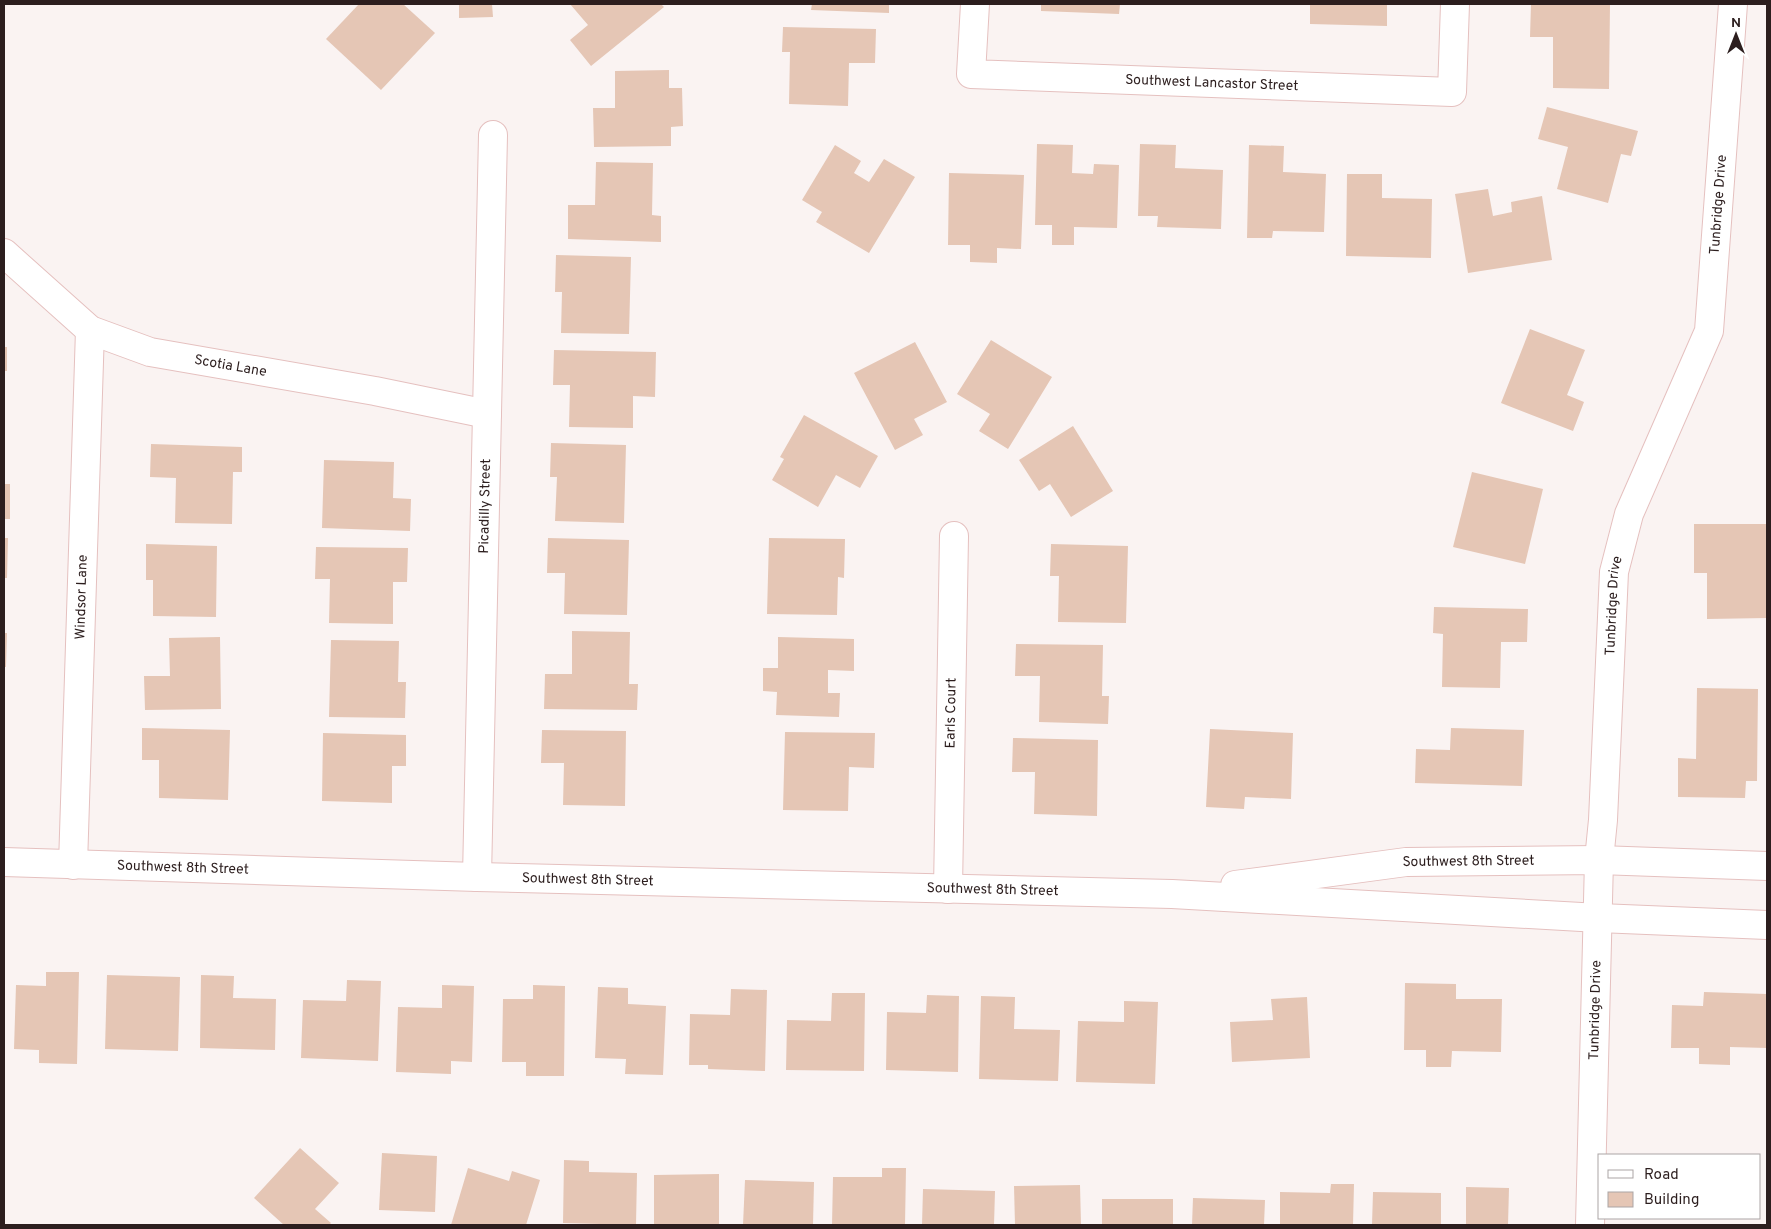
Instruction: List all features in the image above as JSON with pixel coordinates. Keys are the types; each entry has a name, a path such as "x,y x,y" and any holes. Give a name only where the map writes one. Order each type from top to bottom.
{"street":[{"name":"Southwest Lancastor Street","path":"975,4 972,74 1452,92 1455,4"},
{"name":"Tunbridge Drive","path":"1590,1225 1599,860 1603,820 1614,572 1629,514 1709,331 1733,4"},
{"name":"Picadilly Street","path":"477,877 493,135"},
{"name":"Scotia Lane","path":"4,253 90,330 150,352 375,391 487,414"},
{"name":"Windsor Lane","path":"73,865 90,330"},
{"name":"Earls Court","path":"948,889 954,536"},
{"name":"Southwest 8th Street","path":"1172,894 1406,862 1599,860 1767,866"},
{"name":"Southwest 8th Street","path":"4,862 477,877 1172,894 1599,918 1767,925"}],"building":[{"path":"359,4 403,4 435,33 381,90 326,39"},
{"path":"459,4 492,4 493,17 459,18"},
{"path":"570,4 661,4 664,7 591,66 570,40 588,25"},
{"path":"812,4 889,4 889,13 811,10"},
{"path":"1041,4 1120,4 1119,14 1041,11"},
{"path":"1310,4 1387,4 1387,26 1310,24"},
{"path":"1531,4 1610,4 1609,89 1553,88 1553,37 1530,37"},
{"path":"783,27 876,29 875,63 849,63 848,106 789,104 790,52 782,52"},
{"path":"669,70 669,88 682,88 683,126 671,127 671,146 594,147 593,108 615,108 615,71"},
{"path":"1547,107 1638,131 1631,156 1621,154 1608,203 1557,189 1568,147 1538,139"},
{"path":"1037,144 1073,145 1072,173 1093,174 1094,164 1119,165 1117,228 1074,227 1074,245 1052,245 1052,225 1035,225"},
{"path":"1140,144 1176,145 1175,168 1223,170 1221,229 1157,227 1158,216 1138,216"},
{"path":"835,145 861,161 854,173 869,182 884,159 915,177 869,253 816,222 822,212 802,200"},
{"path":"1249,145 1284,146 1283,172 1326,174 1324,232 1273,231 1272,238 1247,238"},
{"path":"596,162 653,163 652,215 661,216 661,242 568,239 568,205 595,205"},
{"path":"949,173 1024,175 1021,249 997,248 997,263 970,262 970,245 948,245"},
{"path":"1347,174 1382,174 1382,198 1432,199 1431,258 1346,256"},
{"path":"1488,189 1493,216 1512,212 1511,202 1542,196 1552,260 1468,273 1455,194"},
{"path":"556,255 631,257 629,334 561,333 562,292 555,292"},
{"path":"1530,329 1585,350 1567,395 1584,402 1573,431 1501,403"},
{"path":"991,340 1052,377 1008,449 979,431 990,414 957,394"},
{"path":"915,342 947,402 914,419 923,435 895,450 854,373"},
{"path":"4,347 7,347 7,371 4,371"},
{"path":"554,350 656,352 655,397 633,396 633,428 569,427 570,385 553,385"},
{"path":"804,415 878,456 860,488 836,475 818,507 772,480 784,459 780,457"},
{"path":"1073,426 1113,491 1071,517 1050,484 1039,491 1019,460"},
{"path":"551,443 626,445 624,523 555,521 557,477 550,477"},
{"path":"151,444 242,447 242,472 233,472 232,524 175,523 176,478 150,477"},
{"path":"324,460 394,462 393,498 411,499 410,531 322,528"},
{"path":"1472,472 1543,489 1525,564 1453,547"},
{"path":"4,484 10,484 10,519 4,519"},
{"path":"1694,524 1767,524 1767,618 1707,619 1707,573 1694,573"},
{"path":"4,538 8,538 7,578 4,578"},
{"path":"548,538 629,540 627,615 564,614 565,573 547,573"},
{"path":"769,538 845,539 844,578 838,577 837,615 767,614"},
{"path":"146,544 217,546 216,617 153,616 153,580 146,580"},
{"path":"1051,544 1128,546 1126,623 1058,622 1059,576 1050,576"},
{"path":"316,547 408,548 407,582 393,582 393,624 329,623 330,579 315,579"},
{"path":"1434,607 1528,609 1527,642 1501,642 1500,688 1442,687 1443,634 1433,633"},
{"path":"572,631 630,632 629,684 638,684 637,710 544,709 545,674 572,674"},
{"path":"4,633 7,633 6,667 4,667"},
{"path":"220,637 221,709 145,710 144,676 170,676 169,638"},
{"path":"778,637 854,639 854,671 828,670 828,693 840,693 839,717 776,715 777,692 763,691 763,668 778,668"},
{"path":"331,640 399,641 398,682 406,682 405,718 329,717"},
{"path":"1016,644 1103,645 1102,696 1109,696 1108,724 1039,722 1040,676 1015,676"},
{"path":"1697,688 1758,689 1757,781 1746,781 1745,798 1678,797 1678,758 1696,759"},
{"path":"142,728 230,730 228,800 159,798 159,760 142,760"},
{"path":"1451,728 1524,730 1522,786 1415,783 1416,749 1450,750"},
{"path":"1210,729 1293,733 1291,799 1245,797 1244,809 1206,807"},
{"path":"542,730 626,731 625,806 563,805 564,763 541,763"},
{"path":"785,732 875,733 874,768 849,767 848,811 783,810"},
{"path":"323,733 406,735 406,766 392,766 392,803 322,801"},
{"path":"1013,738 1098,740 1097,816 1034,814 1035,772 1012,772"},
{"path":"46,972 79,972 77,1064 39,1063 39,1050 14,1049 16,985 46,986"},
{"path":"107,975 180,977 178,1051 105,1049"},
{"path":"201,975 234,976 233,998 276,999 275,1050 200,1048"},
{"path":"347,980 381,981 378,1061 301,1058 303,1000 346,1001"},
{"path":"1405,983 1456,984 1456,999 1502,999 1501,1052 1452,1051 1451,1067 1426,1067 1426,1050 1404,1050"},
{"path":"442,985 474,986 472,1062 451,1061 451,1074 396,1072 398,1007 442,1008"},
{"path":"533,985 565,986 564,1076 526,1076 526,1062 502,1062 503,999 533,999"},
{"path":"598,987 628,988 628,1004 666,1006 663,1075 625,1074 626,1059 595,1058"},
{"path":"731,989 767,990 765,1071 708,1069 708,1065 689,1065 690,1014 730,1015"},
{"path":"1704,992 1767,994 1767,1048 1730,1047 1730,1065 1699,1064 1699,1048 1671,1048 1672,1005 1703,1006"},
{"path":"832,993 865,993 864,1071 786,1070 787,1020 831,1021"},
{"path":"927,995 959,996 958,1072 886,1070 887,1012 926,1013"},
{"path":"981,996 1015,997 1014,1029 1060,1030 1058,1081 979,1079"},
{"path":"1307,997 1310,1058 1232,1062 1230,1022 1273,1020 1271,999"},
{"path":"1124,1001 1158,1002 1155,1084 1076,1082 1078,1021 1124,1022"},
{"path":"300,1148 339,1183 315,1209 331,1223 329,1225 284,1225 254,1198"},
{"path":"382,1153 437,1156 435,1212 379,1210"},
{"path":"564,1160 589,1161 589,1172 637,1173 636,1225 563,1223"},
{"path":"468,1168 509,1181 512,1171 540,1180 526,1225 451,1225"},
{"path":"882,1168 906,1168 905,1225 832,1225 833,1177 882,1177"},
{"path":"719,1174 719,1225 654,1225 654,1175"},
{"path":"745,1180 814,1182 813,1225 743,1225"},
{"path":"1331,1184 1354,1184 1353,1225 1280,1225 1280,1192 1330,1193"},
{"path":"1080,1185 1081,1225 1015,1225 1014,1186"},
{"path":"1466,1187 1509,1188 1508,1225 1466,1225"},
{"path":"923,1189 995,1191 994,1225 922,1225"},
{"path":"1373,1192 1441,1193 1441,1225 1372,1225"},
{"path":"1193,1198 1265,1200 1264,1225 1192,1225"},
{"path":"1102,1199 1173,1199 1173,1225 1102,1225"}]}
